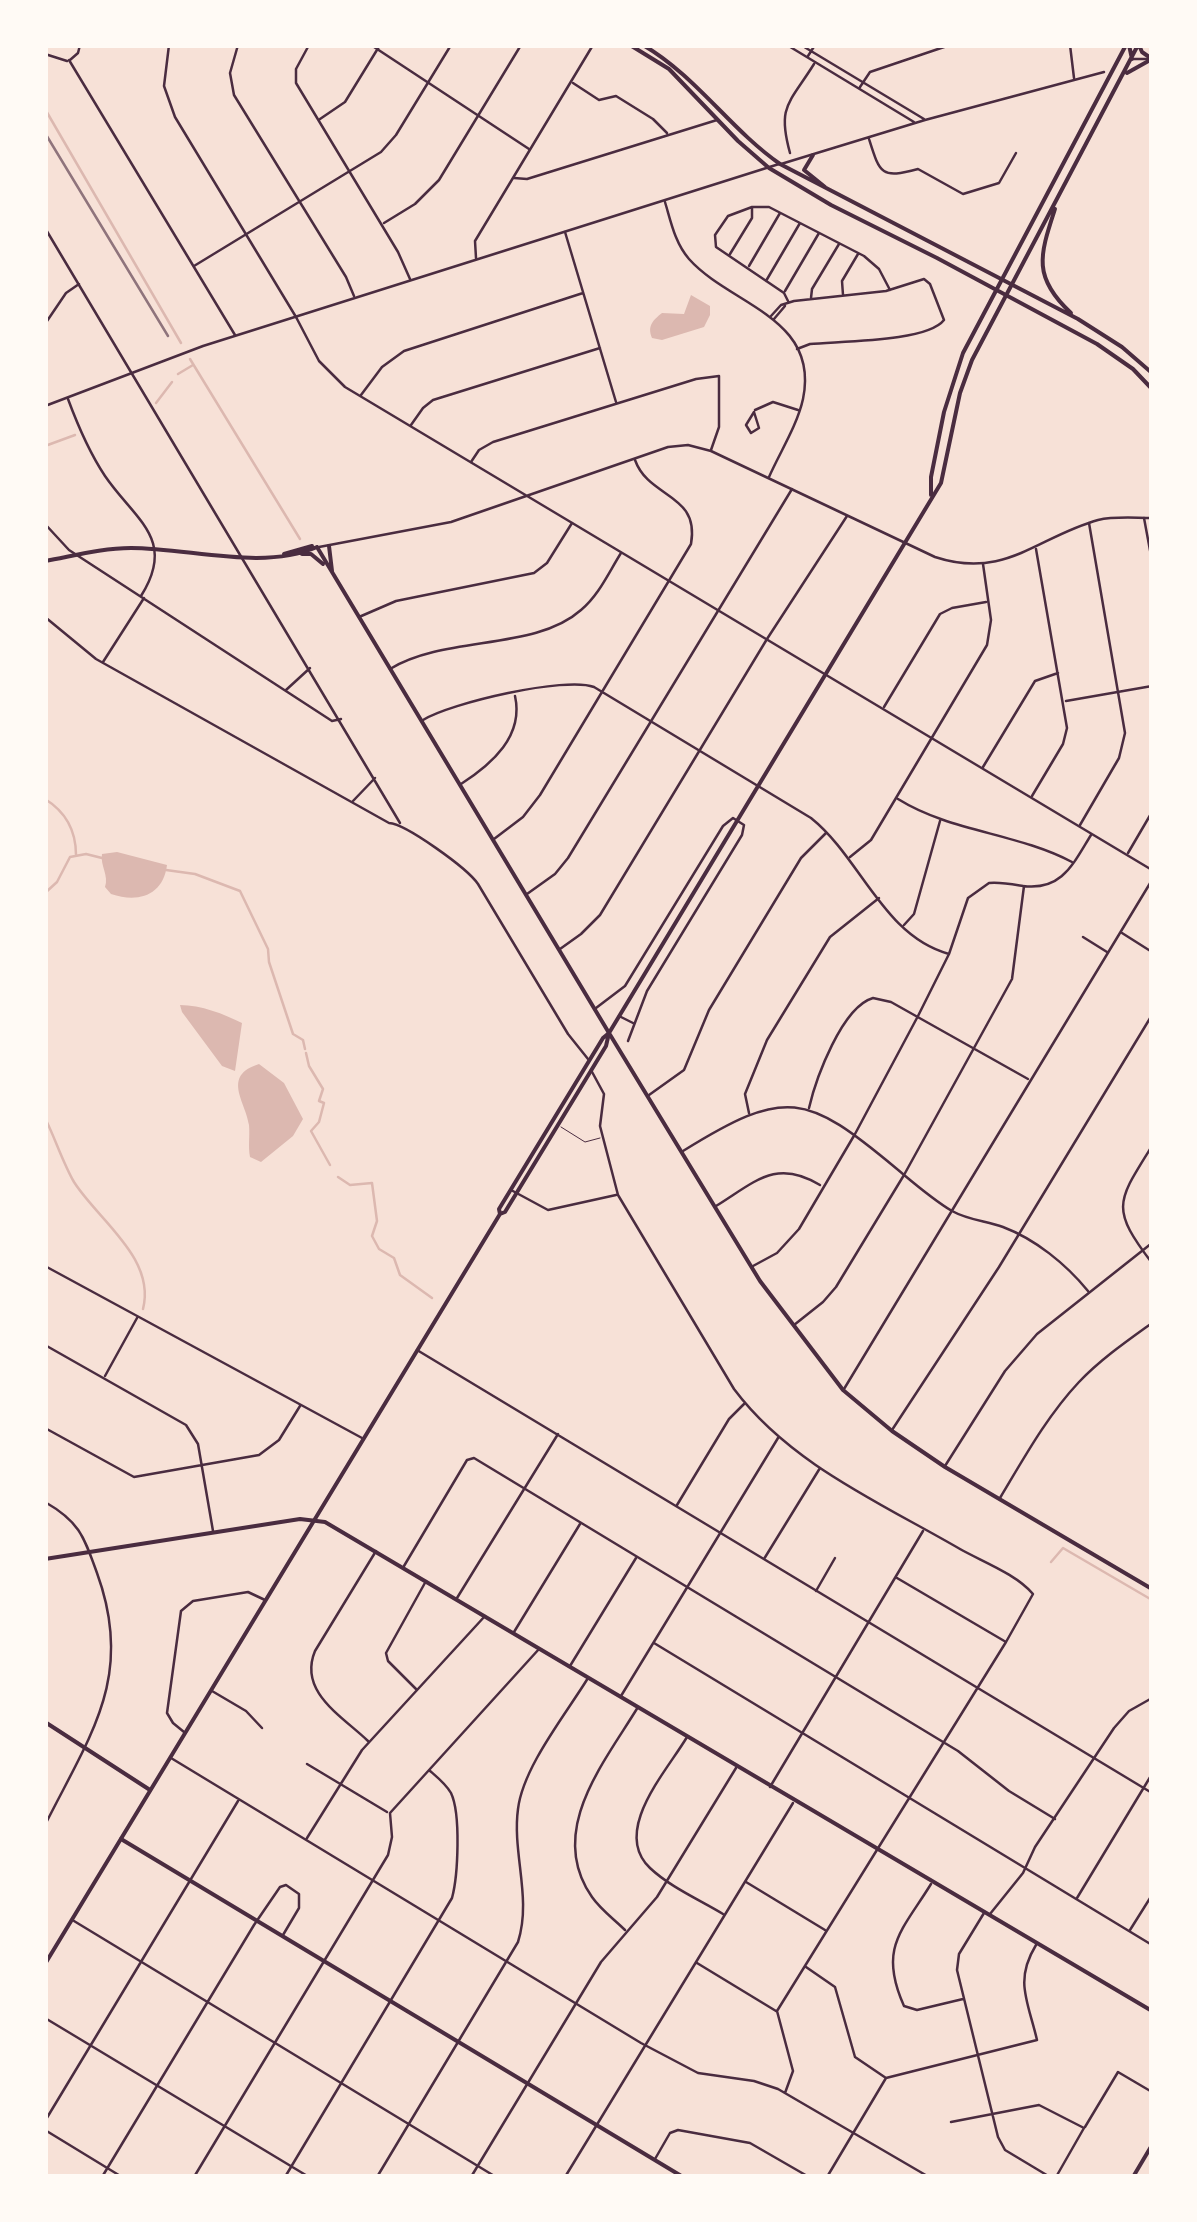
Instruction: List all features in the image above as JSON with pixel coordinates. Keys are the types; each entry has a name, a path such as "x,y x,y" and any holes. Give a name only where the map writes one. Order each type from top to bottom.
{"main road":[{"path":"630,45 670,69 769,168 1115,356 1152,389"},
{"path":"643,45 673,64 745,138 780,164 1078,320 1122,347 1152,372"},
{"path":"1127,45 1132,59"},
{"path":"931,497 931,478 949,390 963,353 1127,45"},
{"path":"46,1961 500,1214 505,1212 589,1060 942,483 965,376 1139,45"},
{"path":"1123,76 1152,59 1139,45"},
{"path":"1116,66 1132,59"},
{"path":"813,155 804,165 805,173 832,193"},
{"path":"1057,200 1042,247 1042,268 1052,294 1078,320"},
{"path":"329,546 332,576"},
{"path":"284,554 317,547"},
{"path":"296,555 317,547"},
{"path":"317,547 751,1267 792,1326 844,1390 892,1431 945,1467 1152,1589"},
{"path":"45,561 117,548 242,556 311,554 327,567"},
{"path":"514,1192 608,1042 609,1033"},
{"path":"45,1560 213,1531 314,1520 338,1528 1152,2010"},
{"path":"45,1722 150,1790"},
{"path":"120,1839 672,2174 683,2177"},
{"path":"1133,2177 1152,2146"}],"street":[{"path":"71,60 80,45"},
{"path":"169,45 164,74 168,102 324,367 360,396 1152,870"},
{"path":"238,45 230,73 234,96 346,277 355,298"},
{"path":"309,45 296,68 295,79 411,280"},
{"path":"371,45 530,149"},
{"path":"194,266 386,147 450,45"},
{"path":"382,224 433,187 521,45"},
{"path":"476,260 475,241 594,45"},
{"path":"787,45 915,123"},
{"path":"801,45 925,120"},
{"path":"808,57 815,45"},
{"path":"859,88 872,71 950,45"},
{"path":"1070,45 1075,80"},
{"path":"319,120 345,102 379,47"},
{"path":"45,54 71,60"},
{"path":"1132,59 1152,59"},
{"path":"71,60 234,335"},
{"path":"790,153 782,119 815,62"},
{"path":"45,406 234,335 915,123 1104,72"},
{"path":"571,82 599,100 616,96 654,119 668,135"},
{"path":"513,178 527,180 718,119"},
{"path":"868,138 877,165 885,174 918,169 963,194 999,183 1016,153"},
{"path":"664,201 676,239 690,260 772,318 798,349 804,384 800,410 768,478"},
{"path":"787,304 784,293 716,247 715,235 728,216 752,207 770,207 781,212 859,252 879,269 890,290"},
{"path":"729,256 752,218 752,207"},
{"path":"747,268 781,212"},
{"path":"766,281 800,222"},
{"path":"45,228 376,777 400,824 462,865 474,878 568,1034 589,1060"},
{"path":"564,232 617,403"},
{"path":"784,293 820,232"},
{"path":"810,298 839,242"},
{"path":"843,295 842,280 859,252"},
{"path":"772,318 787,304 810,298 890,290 927,280 944,320 941,326 914,335 810,344 798,349"},
{"path":"45,324 66,294 79,284"},
{"path":"360,396 382,367 404,351 583,293"},
{"path":"410,426 434,400 600,348"},
{"path":"472,462 480,450 493,442 696,379 719,376 719,427 711,452"},
{"path":"67,398 93,457 145,524 154,550 154,574 102,663"},
{"path":"754,412 773,402 800,410"},
{"path":"317,547 440,525 681,445 711,452 946,560 983,564 1018,557 1089,523 1110,518 1152,518"},
{"path":"492,840 516,824 535,803 691,544 692,522 681,504 644,478 634,458"},
{"path":"526,895 549,880 568,858 792,489"},
{"path":"559,950 600,915 767,639 848,515"},
{"path":"1144,518 1152,561"},
{"path":"358,618 396,601 534,573 547,564 572,523"},
{"path":"1079,826 1122,751 1124,732 1089,523"},
{"path":"45,524 60,543 78,555 332,721 340,719"},
{"path":"1032,798 1066,737 1064,702 1036,549"},
{"path":"389,670 421,654 539,631 563,622 588,603 621,552"},
{"path":"849,858 871,840 987,646 991,620 983,564"},
{"path":"883,709 940,614 989,601"},
{"path":"45,617 102,663 388,823 400,824"},
{"path":"285,690 310,668"},
{"path":"982,768 1036,680 1058,673"},
{"path":"420,721 450,707 576,682 602,692 810,818 849,858 902,927 926,946 949,954"},
{"path":"1064,702 1152,686"},
{"path":"460,785 485,767 509,739 518,718 515,694"},
{"path":"352,802 376,777"},
{"path":"896,797 928,816 1052,851 1074,863"},
{"path":"1127,854 1152,812"},
{"path":"595,1009 625,986 726,822 739,820 744,825 742,835 648,991 628,1041"},
{"path":"902,927 914,914 940,820"},
{"path":"648,1096 684,1070 709,1010 801,858 827,832"},
{"path":"751,1267 786,1245 855,1134 949,954 963,909 974,892 996,882 1049,886 1063,878 1092,834"},
{"path":"690,880 708,891"},
{"path":"844,1390 1152,880"},
{"path":"792,1326 831,1294 975,1048 1014,972 1024,886"},
{"path":"750,1114 745,1094 767,1040 832,932 879,898"},
{"path":"1121,933 1152,952"},
{"path":"1083,938 1108,953"},
{"path":"809,1109 823,1063 861,1003 882,999 1031,1080"},
{"path":"619,1016 634,1024"},
{"path":"892,1431 1152,1016"},
{"path":"591,1070 604,1094 600,1121 618,1195 745,1403 778,1438 820,1468 1032,1594 777,2011"},
{"path":"682,1152 750,1114 772,1108 809,1109 831,1117 952,1210 1018,1235 1058,1260 1088,1290"},
{"path":"1152,1146 1125,1191 1122,1205 1125,1224 1152,1263"},
{"path":"714,1206 777,1172 797,1172 823,1187"},
{"path":"514,1192 548,1210 618,1195"},
{"path":"945,1467 1017,1356 1088,1290 1152,1243"},
{"path":"45,1266 363,1439"},
{"path":"104,1378 137,1318"},
{"path":"999,1499 1038,1434 1066,1397 1096,1366 1152,1322"},
{"path":"46,1346 182,1421 196,1439 213,1531"},
{"path":"417,1350 1152,1793"},
{"path":"676,1506 730,1419 745,1403"},
{"path":"45,1428 134,1477 253,1458 284,1434 301,1404"},
{"path":"457,1599 558,1434"},
{"path":"620,1697 778,1438"},
{"path":"403,1567 467,1460 472,1458 944,1743 1054,1819"},
{"path":"764,1561 820,1468"},
{"path":"45,1502 76,1524 90,1552 106,1599 113,1649 109,1684 98,1718 45,1826"},
{"path":"513,1633 581,1522"},
{"path":"770,1787 924,1528"},
{"path":"369,1742 312,1687 309,1669 315,1652 376,1551"},
{"path":"570,1666 637,1556"},
{"path":"816,1592 836,1558"},
{"path":"896,1577 1006,1642"},
{"path":"418,1691 388,1661 386,1653 426,1581"},
{"path":"185,1733 169,1718 167,1707 180,1610 193,1601 248,1592 265,1600"},
{"path":"306,1840 369,1742 485,1616"},
{"path":"654,1643 1152,1945"},
{"path":"194,2177 390,1850 390,1812 540,1648"},
{"path":"377,2177 520,1935 524,1914 517,1818 522,1790 588,1678"},
{"path":"210,1691 246,1712 262,1728"},
{"path":"1152,1698 1123,1717 1025,1868 987,1914 958,1960 992,2114 1005,2150 1053,2177 1118,2072 1152,2092"},
{"path":"626,1931 601,1908 586,1886 577,1856 576,1826 584,1797 638,1708"},
{"path":"688,1737 643,1810 636,1830 638,1850 644,1861 668,1881 724,1914"},
{"path":"171,1758 645,2044 698,2073 760,2083 785,2092 929,2177"},
{"path":"306,1764 390,1812"},
{"path":"471,2177 601,1962 668,1881 737,1767"},
{"path":"285,2177 440,1921 456,1884 456,1809 448,1788 429,1769"},
{"path":"1076,1899 1152,1774"},
{"path":"45,2120 239,1800"},
{"path":"565,2177 794,1801"},
{"path":"745,1882 826,1931"},
{"path":"932,1882 892,1951 900,1996 904,2006 913,2011 964,1999"},
{"path":"102,2177 280,1887 292,1888 300,1904 282,1936"},
{"path":"1130,1932 1152,1894"},
{"path":"72,1920 496,2177"},
{"path":"828,2177 886,2078 1037,2040 1022,1978 1037,1944"},
{"path":"696,1962 777,2011 794,2070 785,2092"},
{"path":"805,1967 835,1988 855,2058 886,2078"},
{"path":"45,2018 309,2177"},
{"path":"951,2122 1031,2105 1047,2106 1084,2128"},
{"path":"45,2130 122,2177"},
{"path":"654,2160 670,2133 678,2130 750,2142 809,2177"}],"lane":[{"path":"558,1125 585,1142 603,1137"}],"shaded area":[{"path":"691,295 710,306 704,327 662,340 652,338 651,327 656,318 662,313 684,314"},
{"path":"117,852 167,865 155,890 131,898 111,894 105,887 102,854"},
{"path":"180,1005 212,1011 242,1023 235,1071 222,1066"},
{"path":"259,1064 284,1083 303,1119 293,1136 261,1162 250,1157 249,1125 238,1083 241,1075"}],"waterway":[{"path":"45,109 181,343"},
{"path":"190,359 300,539"},
{"path":"178,374 193,365"},
{"path":"156,403 172,382"},
{"path":"45,446 75,435"},
{"path":"45,799 68,822 76,855"},
{"path":"45,893 57,882 70,857 86,854 102,858"},
{"path":"166,870 195,874 240,891 268,949 293,1034 303,1040 305,1049"},
{"path":"306,1053 323,1089 319,1101 324,1103 319,1122 311,1131 330,1165"},
{"path":"45,1118 74,1182 133,1256 145,1290 143,1309"},
{"path":"338,1177 350,1185 372,1183 377,1221 372,1236 379,1249 394,1258 400,1275 432,1298"},
{"path":"1051,1562 1063,1548 1152,1600"}],"railway":[{"path":"45,133 168,336"}]}
